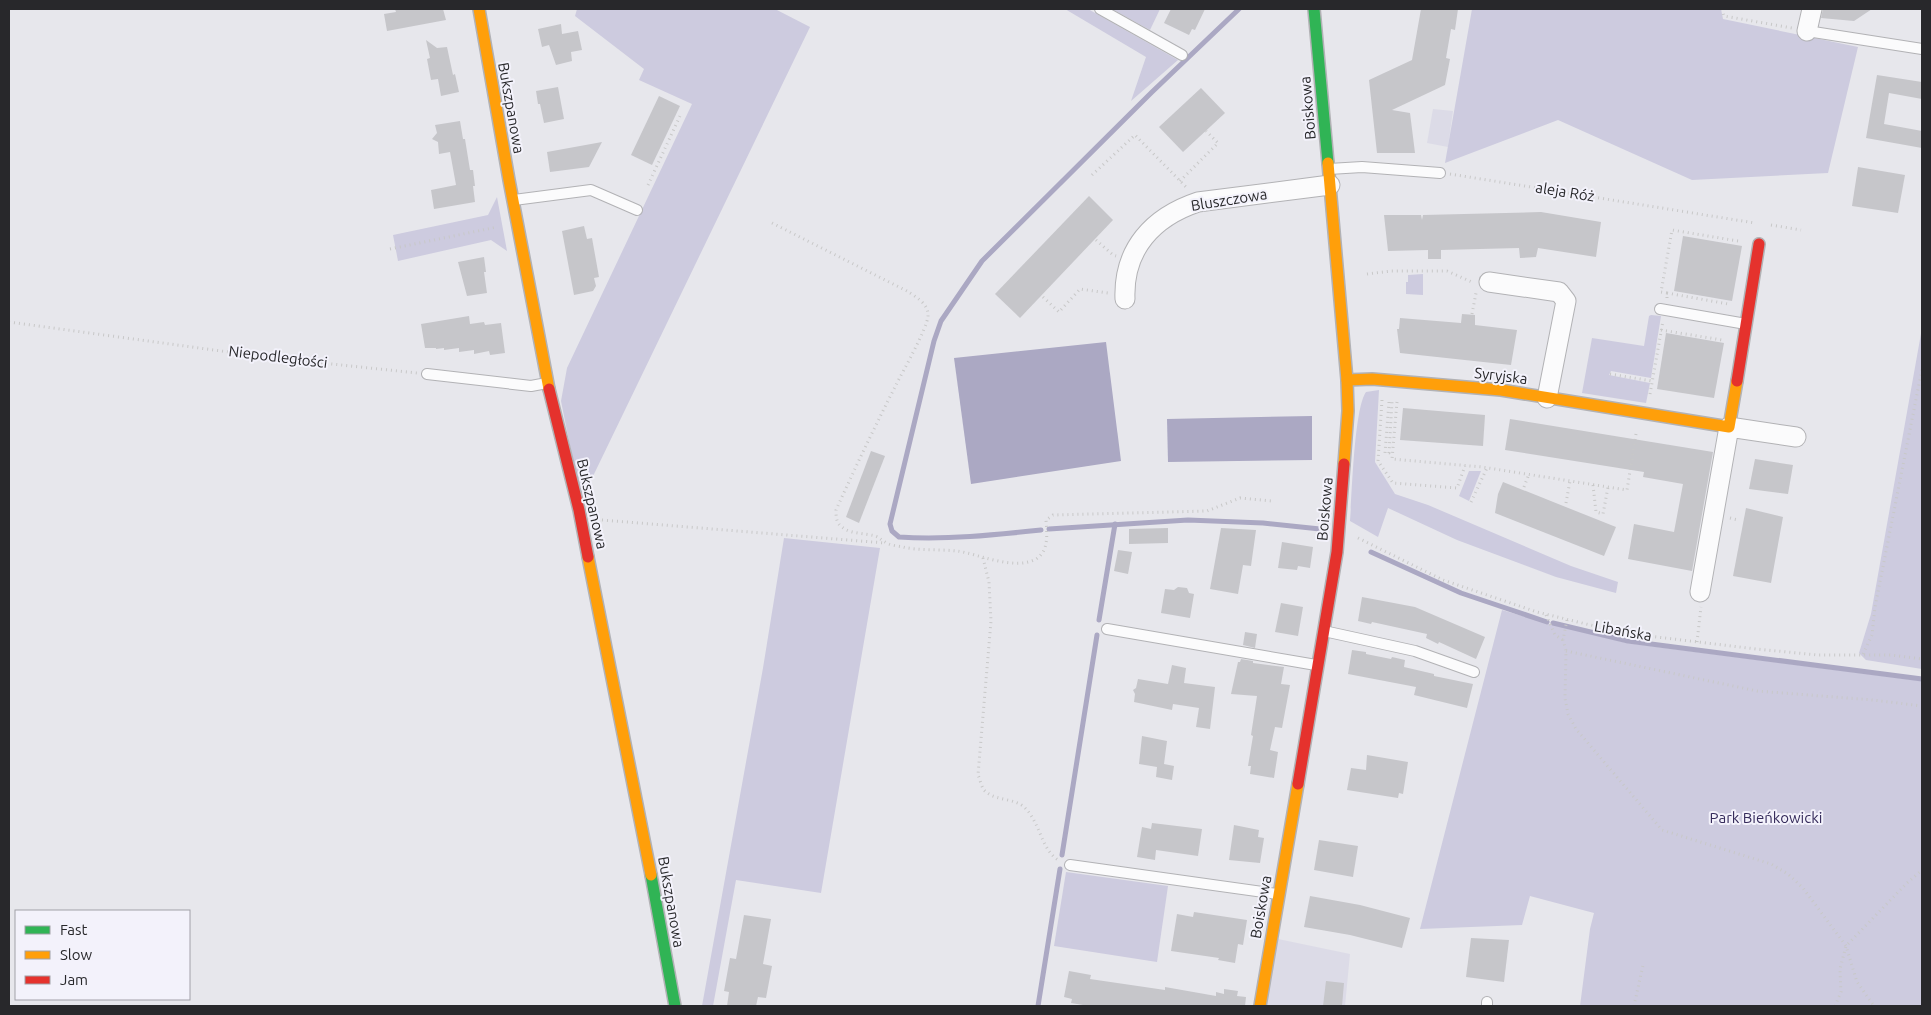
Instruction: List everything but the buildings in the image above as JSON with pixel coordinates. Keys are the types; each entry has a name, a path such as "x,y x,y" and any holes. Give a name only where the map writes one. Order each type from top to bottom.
{"street":[{"name":"Bukszpanowa","path":"479,9 548,383 578,510 632,774 674,1006"},
{"name":"Boiskowa","path":"1260,1006 1316,665 1337,552 1348,411 1347,380 1314,9"},
{"path":"1807,31 1812,9"},
{"name":"Bluszczowa","path":"1120,296 1136,248 1156,224 1177,209 1198,202 1329,177"},
{"path":"1700,592 1759,244"},
{"path":"1489,282 1559,292 1566,301 1547,398"},
{"name":"Syryjska","path":"1347,380 1384,380 1501,390 1729,427"},
{"path":"1729,427 1796,437"}],"lane":[{"path":"1100,9 1182,55"},
{"path":"1807,31 1922,49"},
{"path":"1329,177 1362,167 1440,173"},
{"path":"513,200 591,190 637,210"},
{"path":"1660,309 1746,324"},
{"path":"427,374 531,386 548,383"},
{"path":"1107,629 1316,665"},
{"path":"1323,631 1415,651 1474,672"},
{"path":"1070,864 1278,895"}],"path":[{"path":"1722,9 1724,16 1807,31"},
{"path":"648,186 680,116"},
{"path":"1180,181 1218,143 1206,131"},
{"path":"1092,175 1136,134 1191,192"},
{"name":"aleja Róż","path":"1440,173 1801,230"},
{"path":"390,249 517,223"},
{"path":"772,223 907,291 926,306 927,320 836,510 836,516 842,527 856,533 878,537 886,543"},
{"path":"1096,240 1112,255 1131,260"},
{"path":"1367,274 1391,271 1447,271 1477,285 1472,314"},
{"path":"1043,297 1059,312 1080,289 1120,296"},
{"path":"1667,293 1736,305"},
{"name":"Niepodległości","path":"9,322 265,357 427,374"},
{"path":"1661,330 1743,343"},
{"path":"1864,654 1872,635 1875,607 1922,369"},
{"path":"1610,374 1652,381"},
{"path":"1384,380 1378,460 1393,483 1457,488 1465,466"},
{"path":"1406,403 1396,402 1392,459 1487,468 1627,490 1636,434 1626,432"},
{"path":"1390,403 1388,453 1385,453 1390,403"},
{"path":"1471,502 1487,468"},
{"path":"1524,487 1529,474"},
{"path":"1566,503 1570,481"},
{"path":"1593,485 1596,512 1603,514 1608,487"},
{"path":"578,510 600,519 628,523 718,528 886,543 904,548 958,551 1010,563 1035,560 1043,553 1046,546 1046,520 1053,515 1207,512 1240,498 1272,501"},
{"path":"1727,518 1738,520"},
{"name":"Libańska","path":"1339,532 1352,535 1443,580 1567,620 1632,634 1698,642 1818,655 1891,655 1922,659"},
{"path":"982,558 989,582 991,621 978,775 984,789 995,797 1025,807 1033,818 1052,856 1057,860 1070,864"},
{"path":"1698,642 1701,618 1700,592"},
{"path":"1546,614 1555,635 1563,639"},
{"path":"1567,620 1563,639 1566,651 1565,698 1568,714 1576,729 1662,830 1771,864 1788,874 1803,888 1846,946 1858,982 1874,1006"},
{"path":"1566,651 1757,690 1922,706"},
{"path":"1835,1006 1841,992 1840,969 1846,946 1907,882 1922,870"},
{"path":"1634,1006 1643,965"}],"shaded area":[{"path":"1433,109 1453,111 1448,147 1427,143"},
{"path":"1106,342 1121,461 971,484 954,358"},
{"path":"1312,416 1312,460 1168,462 1167,419"},
{"path":"1278,939 1350,954 1345,1006 1266,1006"}],"green space":[{"path":"577,9 775,9 810,27 581,501 561,401 567,368 692,104 639,80 644,69 575,16"},
{"path":"1065,9 1088,9 1178,60 1131,101 1146,57"},
{"path":"1112,9 1160,9 1150,30"},
{"path":"1472,9 1721,9 1723,19 1858,47 1828,173 1692,180 1558,120 1445,163"},
{"path":"497,197 507,251 491,240 398,261 393,235 488,215"},
{"path":"1423,274 1423,295 1406,294 1408,275"},
{"path":"1649,316 1661,316 1651,378 1611,371 1609,375 1650,383 1646,403 1582,393 1592,338 1644,346"},
{"path":"1922,328 1922,669 1866,660 1859,653 1871,614"},
{"path":"1379,390 1375,462 1395,494 1428,505 1571,566 1618,582 1616,593 1556,577 1457,540 1388,508 1378,537 1350,521 1356,434 1362,401 1366,392"},
{"path":"1469,471 1481,471 1469,501 1459,496"},
{"path":"784,538 880,548 821,893 736,880 713,1006 702,1006 763,668"},
{"name":"Park Bieńkowicki","path":"1502,610 1627,643 1922,681 1922,1006 1580,1006 1590,929 1594,913 1530,896 1522,925 1420,929"},
{"path":"1066,872 1168,886 1157,962 1054,946"}],"waterway":[{"path":"1041,530 934,538 899,537 892,531 890,524 934,341 941,321 982,261 1152,92 1239,9"},
{"path":"1049,529 1188,520 1263,523 1320,529"},
{"path":"1099,620 1115,524"},
{"path":"1371,552 1461,593 1547,622"},
{"path":"1553,623 1628,641 1922,679"},
{"path":"1062,855 1097,635"},
{"path":"1038,1006 1060,869"}],"traffic: fast":[{"path":"1314,9 1328,163"},
{"path":"651,875 675,1006"}],"traffic: slow":[{"path":"479,9 549,389"},
{"path":"1328,163 1347,380 1348,411 1344,464"},
{"path":"1347,380 1372,379 1501,390 1729,427 1737,381"},
{"path":"588,557 651,875"},
{"path":"1260,1006 1298,784"}],"traffic: jam":[{"path":"1737,381 1759,244"},
{"path":"549,389 579,510 588,557"},
{"path":"1298,784 1337,552 1344,464"}]}
